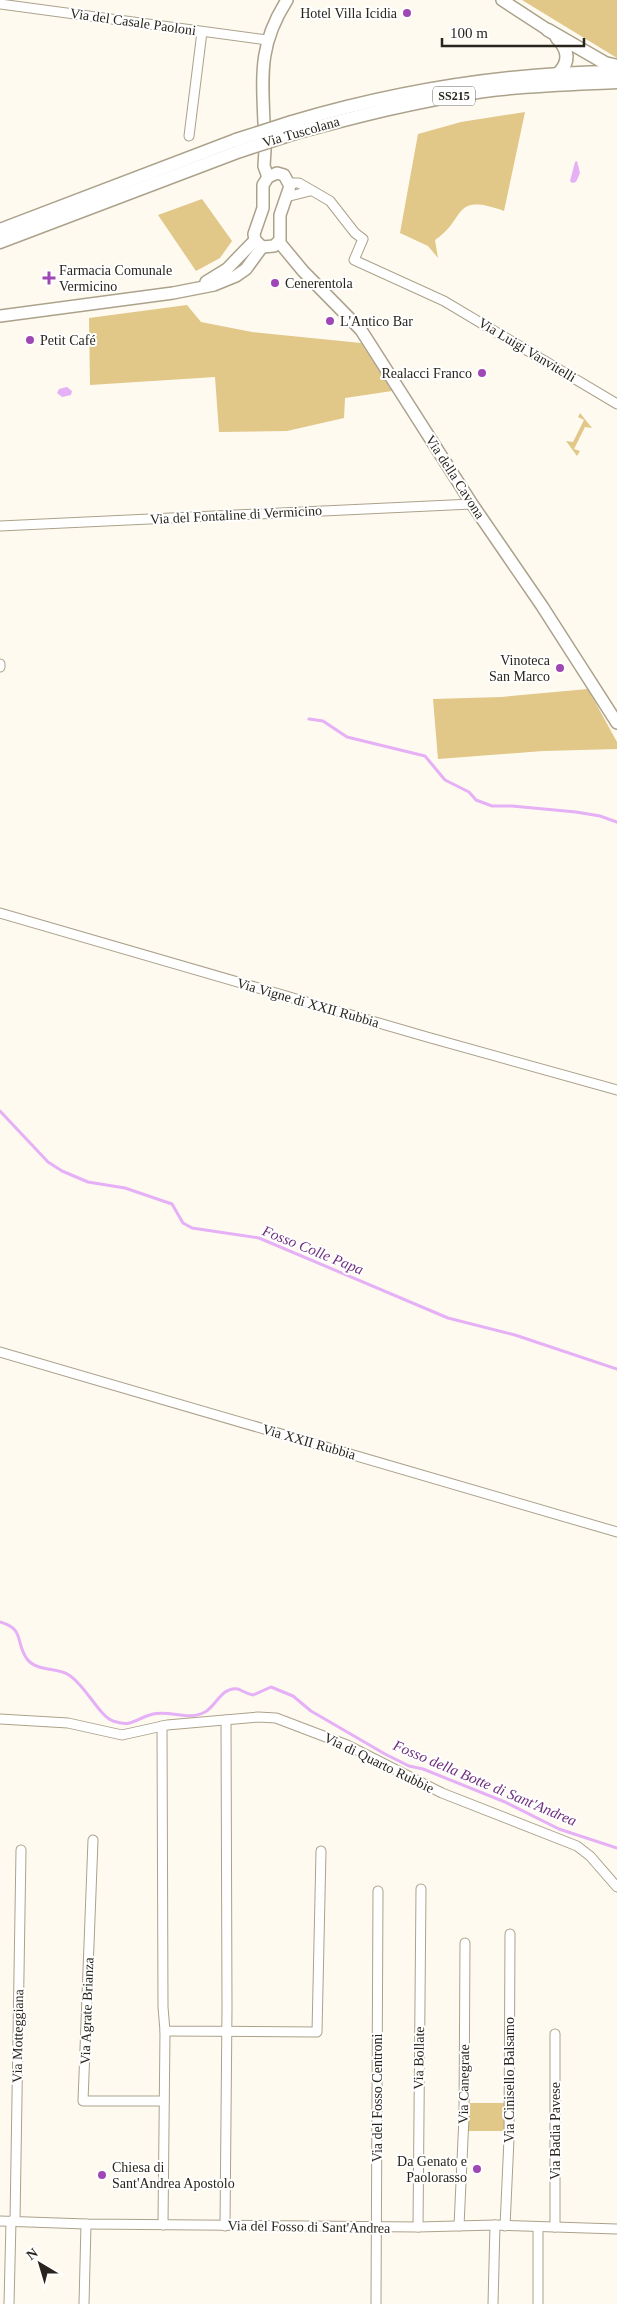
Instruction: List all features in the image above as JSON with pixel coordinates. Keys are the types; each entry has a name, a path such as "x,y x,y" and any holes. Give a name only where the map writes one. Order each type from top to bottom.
{"main road":[{"path":"264,123 262,67 267,40 287,0"},
{"path":"502,0 548,30 604,62 617,66"},
{"path":"548,30 562,44 567,53 566,63 558,74"},
{"name":"Via Tuscolana","path":"0,230 238,146 389,97 436,88 558,74 617,72"},
{"name":"Via Tuscolana","path":"294,127 479,92 541,85 617,82"},
{"name":"Via Tuscolana","path":"0,242 238,146"},
{"path":"0,316 173,293 214,285 236,276 246,269 258,243 254,234 262,208 263,185 273,175 284,175 289,183 289,191 280,215 281,235 279,242 274,246 258,243"},
{"name":"Via della Cavona","path":"279,242 303,271 361,330 472,504 542,606 617,723"}],"street":[{"name":"Via del Casale Paoloni","path":"0,4 267,40"},
{"path":"190,136 202,32"},
{"path":"289,183 298,183 310,191"},
{"path":"286,197 310,191"},
{"name":"Via Luigi Vanvitelli","path":"310,191 336,207 355,233 363,239 354,260 436,297 617,404"},
{"name":"Via del Fontaline di Vermicino","path":"0,526 472,504"},
{"name":"Via Vigne di XXII Rubbia","path":"0,913 617,1090"},
{"name":"Via XXII Rubbia","path":"0,1352 617,1532"},
{"name":"Via di Quarto Rubbie","path":"0,1719 68,1723 122,1735 162,1726 203,1724 258,1717 276,1718 347,1745 442,1793 577,1846 590,1856 617,1887"},
{"path":"225,2226 227,2032 226,1720"},
{"path":"162,1726 162,2007 165,2031 163,2225"},
{"name":"Via Agrate Brianza","path":"93,1840 84,2101 164,2101"},
{"name":"Via Motteggiana","path":"9,2304 13,2221 21,1850"},
{"path":"165,2031 317,2032 321,1851"},
{"name":"Via Bollate","path":"418,2228 421,1889"},
{"name":"Via del Fosso Centroni","path":"376,2304 378,1891"},
{"name":"Via Cinisello Balsamo","path":"505,2226 509,2139 510,1934"},
{"name":"Via Canegrate","path":"459,2226 464,2116 465,1943"},
{"name":"Via Badia Pavese","path":"555,2034 555,2228"},
{"name":"Via del Fosso di Sant'Andrea","path":"0,2221 225,2226 418,2228 495,2225 555,2228 617,2228"},
{"path":"84,2304 86,2224"},
{"path":"493,2304 495,2225"},
{"path":"538,2227 538,2304"}],"shaded area":[{"path":"522,0 617,0 617,58"},
{"path":"525,112 504,211 487,206 467,206 445,232 435,240 438,258 428,246 400,233 418,134 461,122"},
{"path":"577,161 580,173 576,182 572,183 570,181 575,162"},
{"path":"202,199 232,241 220,258 196,271 158,215"},
{"path":"187,305 201,322 252,332 361,343 392,391 345,398 344,418 287,431 219,432 215,377 90,385 89,318"},
{"path":"67,387 72,391 71,395 62,397 57,393 59,389"},
{"path":"580,413 592,428 585,427 574,449 580,451 577,456 566,441 573,442 584,420 578,417"},
{"path":"588,689 617,742 617,749 543,751 438,759 433,699 501,697"},
{"path":"468,2103 505,2103 505,2131 467,2131"}],"waterway":[{"path":"309,719 323,721 347,737 425,756 445,780 469,792 476,800 492,806 576,812 600,816 617,822"},
{"name":"Fosso Colle Papa","path":"0,1111 48,1162 62,1171 88,1182 125,1188 172,1204 183,1223 192,1228 259,1238 448,1318 515,1335 617,1369"},
{"name":"Fosso della Botte di Sant'Andrea","path":"0,1622 13,1628 23,1653 31,1663 69,1675 81,1686 103,1714 113,1721 130,1723 160,1713 186,1716 199,1715 209,1709 228,1690 238,1689 253,1695 271,1687 293,1696 311,1711 409,1766 423,1769 505,1802 559,1829 617,1848"}],"place":[{"name":"Hotel Villa Icidia","path":"407,13"},
{"name":"Farmacia Comunale Vermicino","path":"49,278"},
{"name":"Cenerentola","path":"275,283"},
{"name":"L'Antico Bar","path":"330,321"},
{"name":"Petit Café","path":"30,340"},
{"name":"Realacci Franco","path":"482,373"},
{"name":"Vinoteca San Marco","path":"560,668"},
{"name":"Da Genato e Paolorasso","path":"477,2169"},
{"name":"Chiesa di Sant'Andrea Apostolo","path":"102,2175"}]}
